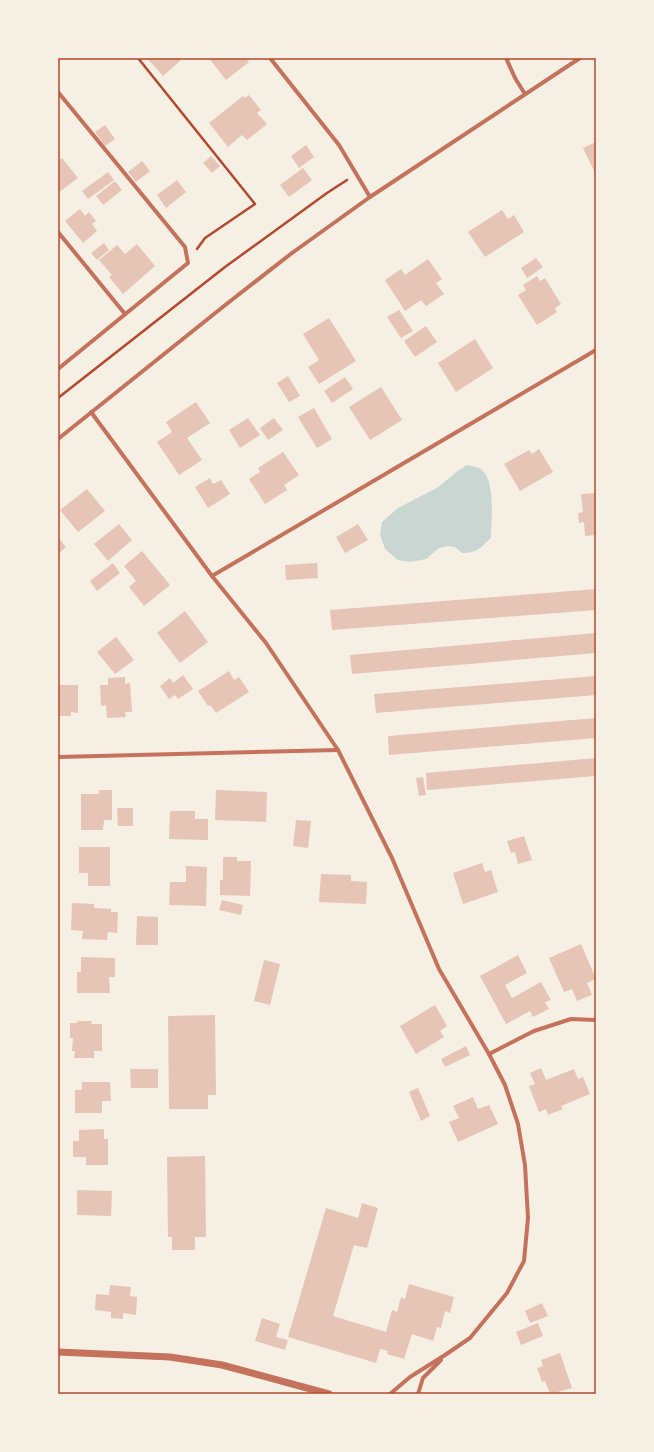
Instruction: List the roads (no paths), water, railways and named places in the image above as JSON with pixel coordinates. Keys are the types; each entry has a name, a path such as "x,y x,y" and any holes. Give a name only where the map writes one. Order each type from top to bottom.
{"street":[{"path":"270,58 339,145 370,197"},
{"path":"506,58 515,78 525,94"},
{"path":"58,439 292,253 370,197 580,58"},
{"path":"58,92 185,247 188,263 58,368"},
{"path":"58,232 126,314"},
{"path":"212,576 596,350"},
{"path":"91,412 212,576 266,643 338,750 392,858 439,969 489,1054 505,1085 518,1124 525,1165 528,1218 524,1261 507,1294 470,1338 410,1377 390,1394"},
{"path":"58,757 338,750"},
{"path":"489,1054 534,1031 571,1019 596,1020"},
{"path":"58,1352 170,1357 222,1365 329,1394"},
{"path":"418,1394 423,1378 446,1355"}]}
